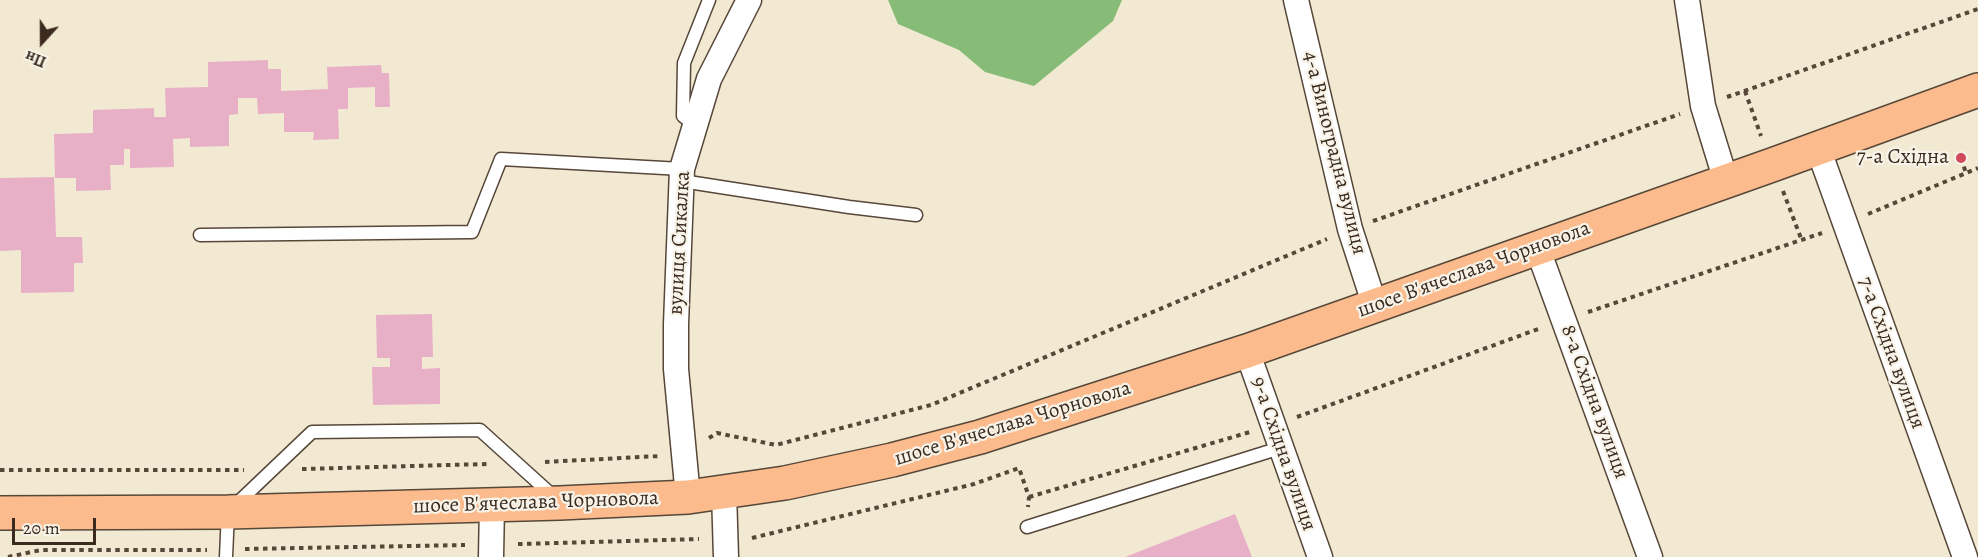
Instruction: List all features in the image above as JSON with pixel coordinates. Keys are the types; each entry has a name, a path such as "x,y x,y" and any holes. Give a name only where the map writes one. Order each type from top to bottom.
{"main road":[{"name":"шосе В'ячеслава Чорновола","path":"0,513 228,512 560,503 688,498 785,483 892,460 980,437 1247,351 1978,90"}],"street":[{"name":"вулиця Сикалка","path":"688,498 676,369 682,175 709,79 749,0"},
{"name":"4-а Виноградна вулиця","path":"1296,0 1350,229 1375,306"},
{"path":"1687,0 1703,106 1725,181"},
{"name":"7-а Східна вулиця","path":"1818,148 1965,557"},
{"name":"8-а Східна вулиця","path":"1537,247 1650,557"},
{"name":"9-а Східна вулиця","path":"1247,351 1320,557"},
{"path":"724,492 726,548"},
{"path":"491,551 492,504"}],"lane":[{"path":"696,126 683,116 684,63 708,0"},
{"path":"200,235 472,232 501,159 682,175 849,207 916,215"},
{"path":"226,553 228,512 312,432 480,430 560,503"},
{"path":"1027,527 1276,437"}],"path":[{"path":"1350,229 1641,129 1978,9"},
{"path":"1745,91 1761,136"},
{"path":"1961,158 1966,173"},
{"path":"8,557 41,550 226,553 726,548 752,538 839,519 974,484 1019,468 1029,497 1276,437 1564,320 1802,241 1978,168"},
{"path":"1782,190 1802,241"}],"green space":[{"path":"888,0 1122,0 1113,21 1034,86 985,72 959,50 898,24"}],"building":[{"path":"268,60 268,69 281,69 281,91 328,89 327,67 381,65 382,73 389,73 390,107 375,107 375,87 348,88 348,109 338,109 339,139 313,140 314,132 284,132 284,113 258,114 257,98 238,98 238,114 229,115 229,146 190,147 190,138 173,139 174,167 130,168 130,149 124,149 124,165 110,165 111,190 76,191 76,178 55,178 54,134 93,133 93,110 154,108 154,117 166,117 165,88 208,87 208,62"},
{"path":"54,177 56,237 82,237 83,263 74,263 74,292 21,293 21,250 0,251 0,178"},
{"path":"432,314 433,357 422,357 422,369 440,368 440,404 373,405 372,367 390,367 390,358 377,358 376,315"},
{"path":"1235,514 1252,557 1125,557"}],"place":[{"name":"7-а Східна","path":"1961,158"}]}
